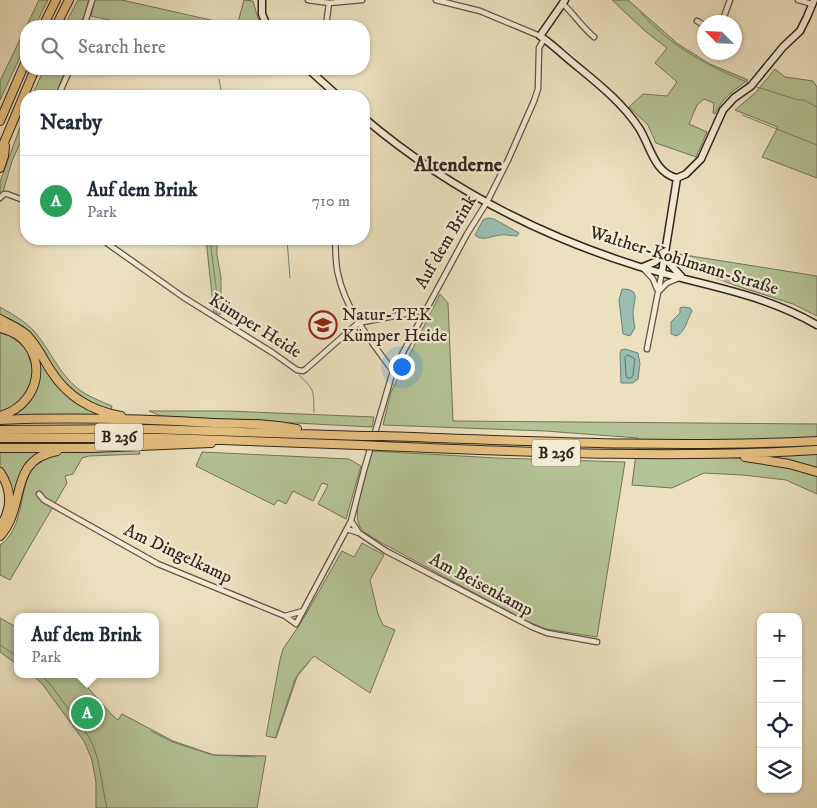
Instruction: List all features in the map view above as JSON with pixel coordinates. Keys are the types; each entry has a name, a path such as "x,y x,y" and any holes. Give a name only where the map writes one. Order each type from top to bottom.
{"highway":[{"path":"46,20 56,0"},
{"path":"59,20 69,0"},
{"path":"0,121 20,75"},
{"path":"26,90 32,75"},
{"path":"0,152 20,104"},
{"path":"0,168 4,156 6,136"},
{"path":"0,319 15,326 28,336 57,380 83,402 108,413 150,420"},
{"path":"0,328 16,334 26,344 32,354 36,374 34,387 27,400 18,408 0,418"},
{"path":"0,418 150,420 274,426 316,434"},
{"name":"B 236","path":"0,430 149,429 616,443 723,444 817,441"},
{"name":"B 236","path":"0,438 164,438 579,453 730,454 817,450"},
{"path":"0,448 193,445 238,440"},
{"path":"0,536 12,519 21,480 30,464 38,457 51,452 92,448"},
{"path":"730,454 789,464 817,472"},
{"path":"0,472 8,486 10,501 0,527"}],"main road":[{"path":"257,0 264,20"},
{"path":"261,9 262,0"},
{"name":"Auf dem Brink","path":"542,38 564,2"},
{"path":"542,38 591,78 625,111 638,127 660,168 668,176 677,178 686,174 701,159 722,110 758,78 783,47 800,31 813,2"},
{"path":"315,75 331,90"},
{"name":"Walther-Kohlmann-Straße","path":"370,122 429,166 486,202 554,235 642,267 757,297 790,310 817,325"},
{"path":"662,272 677,178"},
{"path":"642,267 655,262 665,253"},
{"path":"665,253 669,264 682,277"}],"street":[{"path":"86,20 92,0"},
{"path":"308,0 328,2 362,0"},
{"path":"436,0 480,11 542,38"},
{"path":"725,15 730,0"},
{"path":"798,0 813,2"},
{"path":"326,20 328,2"},
{"path":"564,2 581,26 594,37"},
{"name":"Auf dem Brink","path":"296,624 351,521 393,371 486,202 537,95 539,48 542,38"},
{"path":"61,90 67,75"},
{"path":"0,198 7,194 20,199"},
{"name":"Kümper Heide","path":"109,245 183,297 274,353 297,370 303,371 306,369 358,323"},
{"path":"335,245 339,278 358,323 393,371"},
{"path":"642,267 653,279 658,292"},
{"path":"647,349 662,272"},
{"path":"658,292 667,283 682,277"},
{"path":"358,323 425,310"},
{"name":"Am Dingelkamp","path":"39,494 44,500 158,564 285,616 296,624"},
{"name":"Am Beisenkamp","path":"351,521 359,532"},
{"name":"Am Beisenkamp","path":"347,529 359,532 386,550 532,627 547,633 597,642"},
{"path":"285,616 303,611"}],"green space":[{"path":"39,0 48,0 38,20 29,20"},
{"path":"78,0 89,0 83,20 67,20"},
{"path":"95,0 122,0 210,20 109,20 91,16"},
{"path":"244,0 253,1 259,20 239,20"},
{"path":"612,0 628,0 678,44 697,56 697,60 704,60 748,80 725,98 715,114 713,113 714,103 704,99 697,105 689,124 707,132 696,157 656,143 648,125 629,107 643,94 667,96 677,82 655,63 667,48 645,31"},
{"path":"20,39 20,57 0,100 0,81"},
{"path":"775,69 785,77 813,81 817,87 817,178 762,157 778,127 735,110 755,93"},
{"path":"41,75 64,75 57,90 35,90"},
{"path":"20,127 20,143 12,161 3,192 0,194 0,182"},
{"path":"207,245 217,245 221,278 221,314 214,314"},
{"path":"672,253 817,276 817,316 793,304 737,286 682,265"},
{"path":"440,294 448,303 453,421 817,424 817,494 786,480 704,473 672,488 632,485 638,438 545,431 383,425 391,392"},
{"path":"0,307 23,321 35,332 65,375 77,388 89,396 112,406 111,411 85,398 67,385 57,374 32,335 21,325 0,314"},
{"path":"0,321 25,337 53,379 108,415 12,416 26,405 37,386 30,345 0,325"},
{"path":"0,331 14,337 22,344 27,351 33,370 30,387 19,403 0,413"},
{"path":"149,411 228,411 374,417 372,427 161,416"},
{"path":"92,450 139,450 140,454 89,456 82,458 73,474 65,476 67,483 10,580 0,575 0,545 10,536 16,524 25,485 36,463 55,453"},
{"path":"43,451 27,464 22,472 15,489 8,518 6,475 0,468 0,452"},
{"path":"372,451 497,458 625,462 597,637 546,629 526,621 370,536 360,527 357,510"},
{"path":"202,452 349,459 361,466 346,519 318,504 328,485 322,483 313,501 293,491 286,504 278,500 274,505 196,466"},
{"path":"362,543 384,555 370,580 378,614 383,625 395,630 370,693 314,656 298,674 276,738 266,736 283,649 302,621 342,551 354,557"},
{"path":"0,618 14,626 14,662 0,652"},
{"path":"36,678 80,678 118,720 122,714 173,741 214,755 266,756 257,808 96,808 96,783 92,760 84,741"}],"water":[{"path":"488,218 494,219 519,233 517,236 478,237 475,235 483,220"},
{"path":"622,289 632,291 635,296 633,312 635,328 630,336 623,334 619,300"},
{"path":"680,308 690,308 692,311 684,328 677,336 671,334 671,322 680,313"},
{"path":"625,349 638,353 640,364 638,379 633,383 621,383 620,354 621,350"}],"waterway":[{"path":"641,13 678,46 704,62 749,83"},
{"path":"219,79 221,90"},
{"path":"754,86 798,100 804,100 817,107"},
{"path":"742,115 817,145"},
{"path":"211,245 217,295 216,314"},
{"path":"287,245 290,278"},
{"path":"217,321 269,354"},
{"path":"299,375 313,392 314,412"},
{"path":"0,645 14,654"},
{"path":"276,736 295,679 309,662"},
{"path":"44,678 93,745 107,808"},
{"path":"151,731 172,742 213,755 255,757"}],"place":[{"name":"Natur-TEK Kümper Heide","path":"323,325"},
{"name":"Auf dem Brink","path":"87,713"}],"district":[{"name":"Altenderne","path":"458,165"}]}
